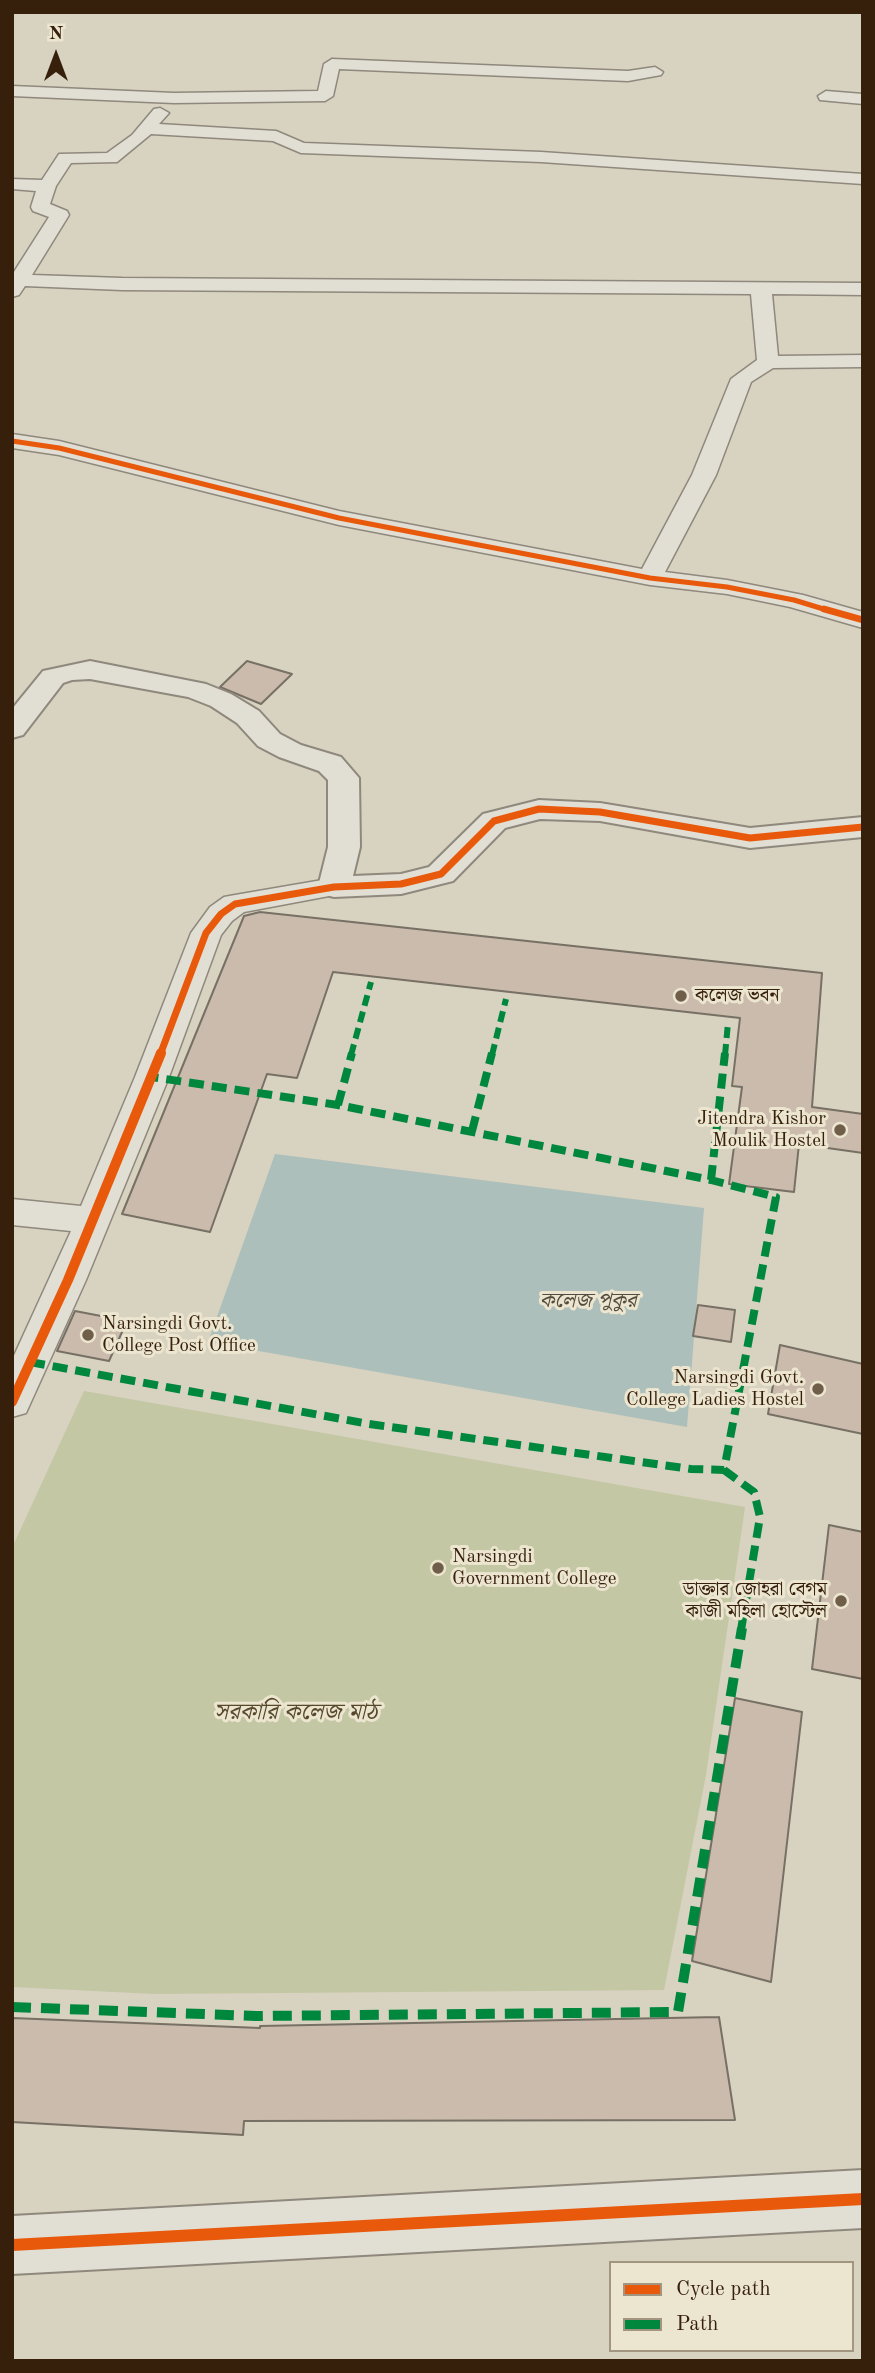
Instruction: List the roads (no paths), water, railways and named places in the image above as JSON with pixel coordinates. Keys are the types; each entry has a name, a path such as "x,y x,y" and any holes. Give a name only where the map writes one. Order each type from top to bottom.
{"street":[{"path":"12,91 174,97 325,96 332,64 628,76 655,72"},
{"path":"826,96 863,99"},
{"path":"15,286 60,215 40,207 47,186 65,158 111,158 147,129 174,97"},
{"path":"147,129 276,136 301,148 541,157 863,179"},
{"path":"12,184 47,186"},
{"path":"15,286 122,284 863,289"},
{"path":"761,289 768,362"},
{"path":"650,578 704,475 742,379 768,362 863,361"},
{"path":"12,441 58,448 339,518 650,578 727,587 793,600 863,620"},
{"path":"12,729 53,677 70,672 90,670 196,690 221,700 248,717 269,740 290,751 330,764 344,779 344,847 334,887"},
{"path":"12,1402 93,1220 183,999 206,933 221,914 235,904 334,887 401,884 441,874 494,821 539,809 600,812 750,838 863,827"},
{"path":"12,1212 93,1220"},
{"path":"12,2245 863,2199"}],"water":[{"name":"কলেজ পুকুর","path":"275,1154 704,1208 687,1427 208,1342"}],"place":[{"name":"কলেজ ভবন","path":"681,996"},
{"name":"Jitendra Kishor Moulik Hostel","path":"840,1130"},
{"name":"Narsingdi Govt. College Post Office","path":"88,1335"},
{"name":"Narsingdi Govt. College Ladies Hostel","path":"818,1389"},
{"name":"Narsingdi Government College","path":"438,1568"},
{"name":"ডাক্তার জোহরা বেগম কাজী মহিলা হোস্টেল","path":"841,1601"}],"park label":[{"name":"সরকারি কলেজ মাঠ","path":"296,1713"}]}
